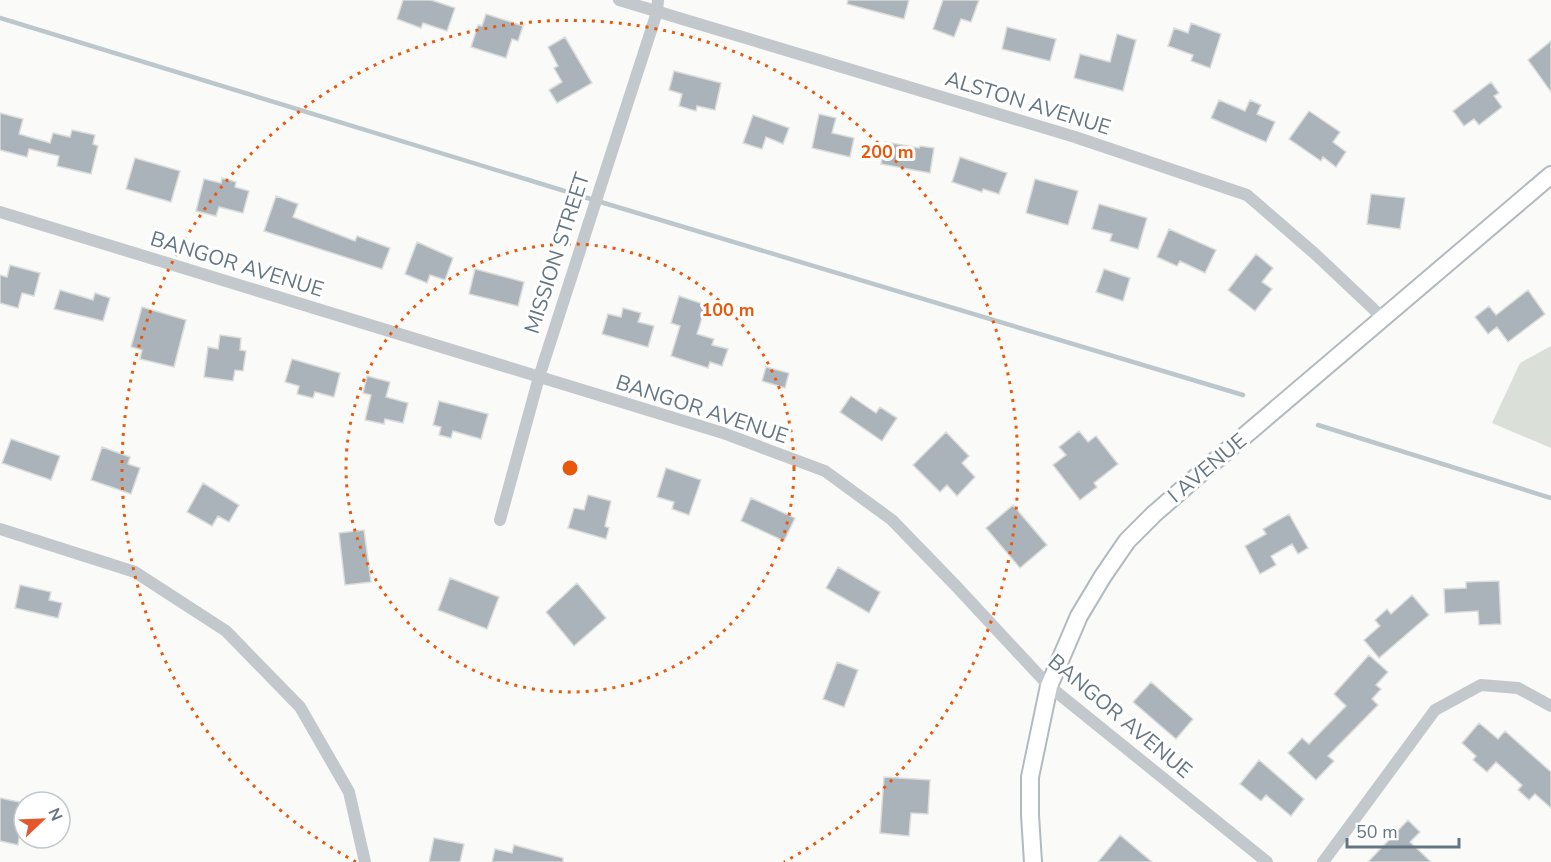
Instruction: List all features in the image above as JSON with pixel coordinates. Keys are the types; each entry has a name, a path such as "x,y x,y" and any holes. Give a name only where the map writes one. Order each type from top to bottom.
{"main road":[{"name":"I AVENUE","path":"1033,862 1030,777 1049,686 1079,616 1127,541 1154,514 1551,175"}],"street":[{"name":"ALSTON AVENUE","path":"620,0 657,6 1075,136 1247,195 1314,253 1383,318"},
{"name":"MISSION STREET","path":"500,520 539,377 657,6"},
{"name":"BANGOR AVENUE","path":"0,212 723,434 825,471 892,520 956,585 1049,686 1267,862"},
{"path":"0,529 135,572 225,632 300,707 350,792 365,862"},
{"path":"1323,862 1436,710 1480,685 1518,688 1551,706"}],"shaded area":[{"path":"1551,346 1551,448 1492,423 1520,363"}],"building":[{"path":"403,0 431,0 455,8 447,31 423,23 421,28 397,19"},
{"path":"848,0 909,0 904,19 847,4"},
{"path":"943,0 979,0 971,22 961,19 954,37 933,29"},
{"path":"486,14 523,26 518,41 512,39 506,58 471,47 478,25 482,26"},
{"path":"1191,23 1221,34 1210,68 1191,61 1193,55 1168,46 1174,28 1188,33"},
{"path":"1007,27 1056,39 1050,61 1002,49"},
{"path":"1117,34 1136,40 1123,91 1074,78 1080,54 1110,62"},
{"path":"565,37 592,83 557,103 549,90 562,82 554,68 558,66 548,47"},
{"path":"1551,41 1551,92 1528,60"},
{"path":"674,71 721,83 715,110 697,106 696,111 679,106 682,94 669,90"},
{"path":"1491,82 1499,93 1494,96 1502,107 1479,125 1474,119 1464,126 1453,111"},
{"path":"1219,100 1245,111 1250,100 1261,105 1257,114 1275,122 1266,142 1211,118"},
{"path":"1309,111 1340,132 1333,142 1346,152 1336,167 1323,157 1321,161 1289,139"},
{"path":"0,113 23,119 19,134 50,143 53,133 70,137 72,130 95,135 93,144 98,146 91,174 57,166 59,156 29,149 27,157 0,150"},
{"path":"819,114 836,118 832,133 854,138 850,157 812,148"},
{"path":"753,115 789,128 783,144 766,137 762,149 743,143"},
{"path":"885,142 919,148 920,146 934,148 930,173 881,164"},
{"path":"960,157 1007,173 999,194 983,189 982,192 952,182"},
{"path":"135,158 180,171 171,202 126,189"},
{"path":"222,178 236,182 235,187 249,191 243,213 219,207 216,216 196,211 204,179 221,183"},
{"path":"1035,179 1078,191 1068,225 1026,213"},
{"path":"1371,194 1405,198 1400,229 1367,224"},
{"path":"276,196 298,204 293,217 355,241 357,236 390,248 382,269 264,231"},
{"path":"1099,204 1147,218 1138,249 1110,241 1112,234 1092,229"},
{"path":"1169,229 1216,250 1205,273 1180,261 1177,266 1157,257"},
{"path":"417,242 453,258 445,280 430,275 427,283 405,274"},
{"path":"1256,254 1273,268 1262,282 1272,289 1255,311 1228,290"},
{"path":"10,265 40,273 34,296 22,293 18,308 0,303 0,275 7,277"},
{"path":"475,269 524,282 518,306 469,294"},
{"path":"1104,269 1130,278 1123,301 1096,292"},
{"path":"60,290 93,300 95,293 110,298 103,321 54,309"},
{"path":"1528,290 1545,314 1508,342 1497,327 1488,334 1475,317 1489,306 1496,315"},
{"path":"679,296 706,305 697,334 714,339 712,345 728,349 722,366 710,362 708,368 671,356 680,326 671,323"},
{"path":"142,307 186,320 174,367 140,359 142,350 131,347"},
{"path":"623,308 641,313 638,322 654,326 648,347 602,334 608,314 621,317"},
{"path":"220,335 241,338 240,350 246,351 243,371 235,370 233,381 204,377 208,347 218,349"},
{"path":"292,359 340,373 334,397 315,392 313,398 297,394 299,386 285,382"},
{"path":"766,367 789,373 785,388 762,381"},
{"path":"367,376 390,382 386,397 408,403 403,423 385,419 384,424 365,420 371,395 363,393"},
{"path":"851,396 876,413 880,407 897,418 882,441 840,412"},
{"path":"439,401 488,414 481,439 453,431 451,438 439,435 441,427 433,425"},
{"path":"1079,431 1088,442 1096,436 1118,464 1094,483 1097,487 1080,500 1053,465 1066,455 1059,447"},
{"path":"946,432 969,456 962,463 975,477 957,496 947,485 940,492 913,465"},
{"path":"11,439 60,456 51,480 2,463"},
{"path":"102,447 130,457 128,464 140,468 131,494 91,480"},
{"path":"666,468 701,480 689,515 672,509 674,502 657,497"},
{"path":"203,483 239,505 229,522 218,516 212,526 187,512"},
{"path":"588,495 611,501 605,526 609,528 606,539 568,528 574,508 584,510"},
{"path":"751,498 795,518 784,541 741,521"},
{"path":"1013,505 1047,545 1020,568 986,528"},
{"path":"1289,514 1308,548 1298,554 1292,544 1271,556 1276,565 1260,574 1245,546 1266,534 1263,529"},
{"path":"364,530 371,582 345,585 339,533"},
{"path":"838,567 880,592 869,613 826,588"},
{"path":"450,578 499,597 487,629 438,610"},
{"path":"1499,581 1501,624 1479,625 1478,611 1445,613 1444,589 1466,588 1466,582"},
{"path":"577,583 606,618 574,646 546,612"},
{"path":"20,585 51,592 49,600 62,603 58,618 15,608"},
{"path":"1412,595 1429,615 1379,658 1364,640 1380,626 1375,620 1387,609 1391,614"},
{"path":"1369,655 1388,672 1376,685 1381,689 1372,699 1378,705 1328,756 1334,761 1316,780 1288,753 1302,738 1309,744 1346,706 1334,694"},
{"path":"837,662 858,670 844,707 823,699"},
{"path":"1151,682 1193,719 1176,739 1133,702"},
{"path":"1479,723 1498,739 1505,731 1551,772 1551,808 1535,794 1529,800 1518,790 1522,785 1496,762 1487,772 1473,760 1476,756 1462,743"},
{"path":"1259,760 1304,799 1291,816 1266,795 1261,801 1240,784"},
{"path":"884,777 930,780 928,814 911,813 909,836 880,833"},
{"path":"0,798 12,800 12,844 0,841"},
{"path":"1408,820 1420,832 1410,842 1431,862 1368,862"},
{"path":"1120,835 1152,862 1098,862"},
{"path":"434,838 464,844 460,862 429,862"},
{"path":"514,845 563,858 563,862 492,862 495,849 512,853"}],"waterway":[{"path":"0,18 1243,395"},
{"path":"1318,425 1551,498"}]}
